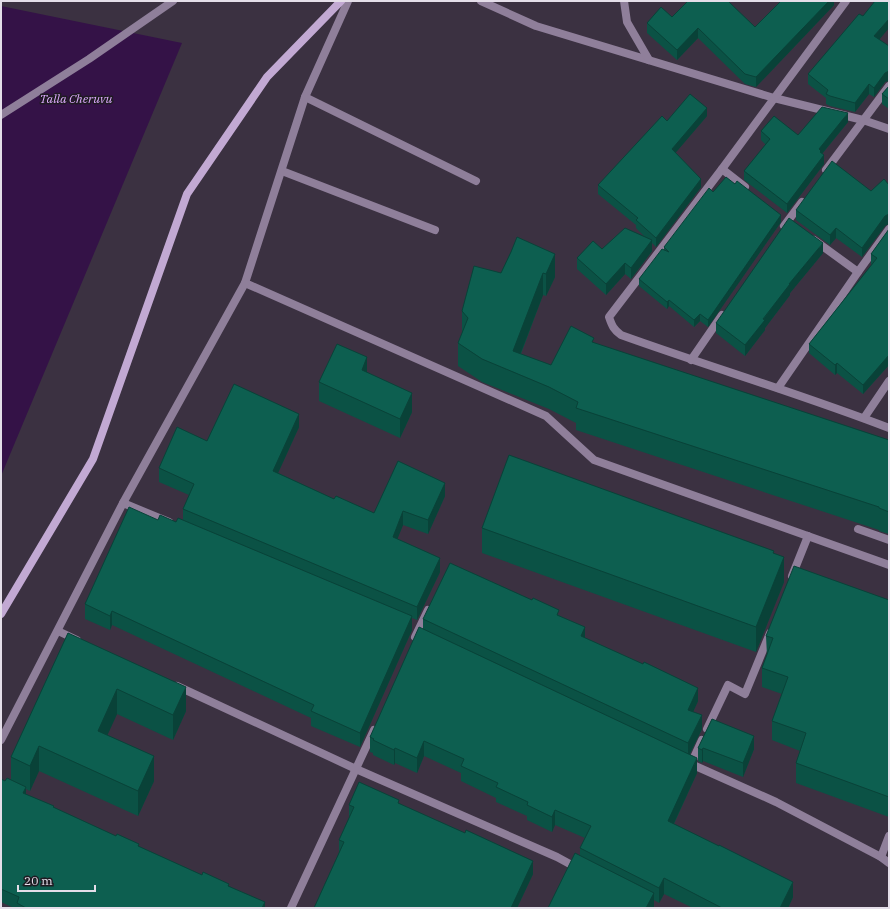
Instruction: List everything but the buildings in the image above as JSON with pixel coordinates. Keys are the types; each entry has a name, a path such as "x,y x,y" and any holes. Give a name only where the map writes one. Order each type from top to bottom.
{"street":[{"path":"1,114 89,59 173,1"},
{"path":"1,614 93,459 187,194 267,77 340,1"},
{"path":"1,740 123,503 244,283 305,98 348,1"},
{"path":"481,1 536,26 774,98 863,120 889,129"},
{"path":"624,1 627,22 649,60"},
{"path":"846,1 722,169 609,317 615,331 621,335 691,360 778,388 889,428"},
{"path":"821,177 889,86"},
{"path":"305,98 476,181"},
{"path":"722,169 752,193"},
{"path":"282,171 435,230"},
{"path":"779,234 806,196"},
{"path":"778,388 889,229"},
{"path":"807,235 858,272"},
{"path":"244,283 546,416 594,460 889,565"},
{"path":"691,360 726,309"},
{"path":"864,418 889,381"},
{"path":"123,503 174,524"},
{"path":"858,529 889,540"},
{"path":"788,586 808,536"},
{"path":"417,638 416,625 430,605"},
{"path":"774,622 746,694 728,685 688,762 776,802 881,857 889,863"},
{"path":"58,631 86,644"},
{"path":"172,683 356,768 550,854 583,871"},
{"path":"291,908 378,719"},
{"path":"881,857 889,836"}],"water":[{"name":"Talla Cheruvu","path":"1,6 182,43 1,476"}]}
